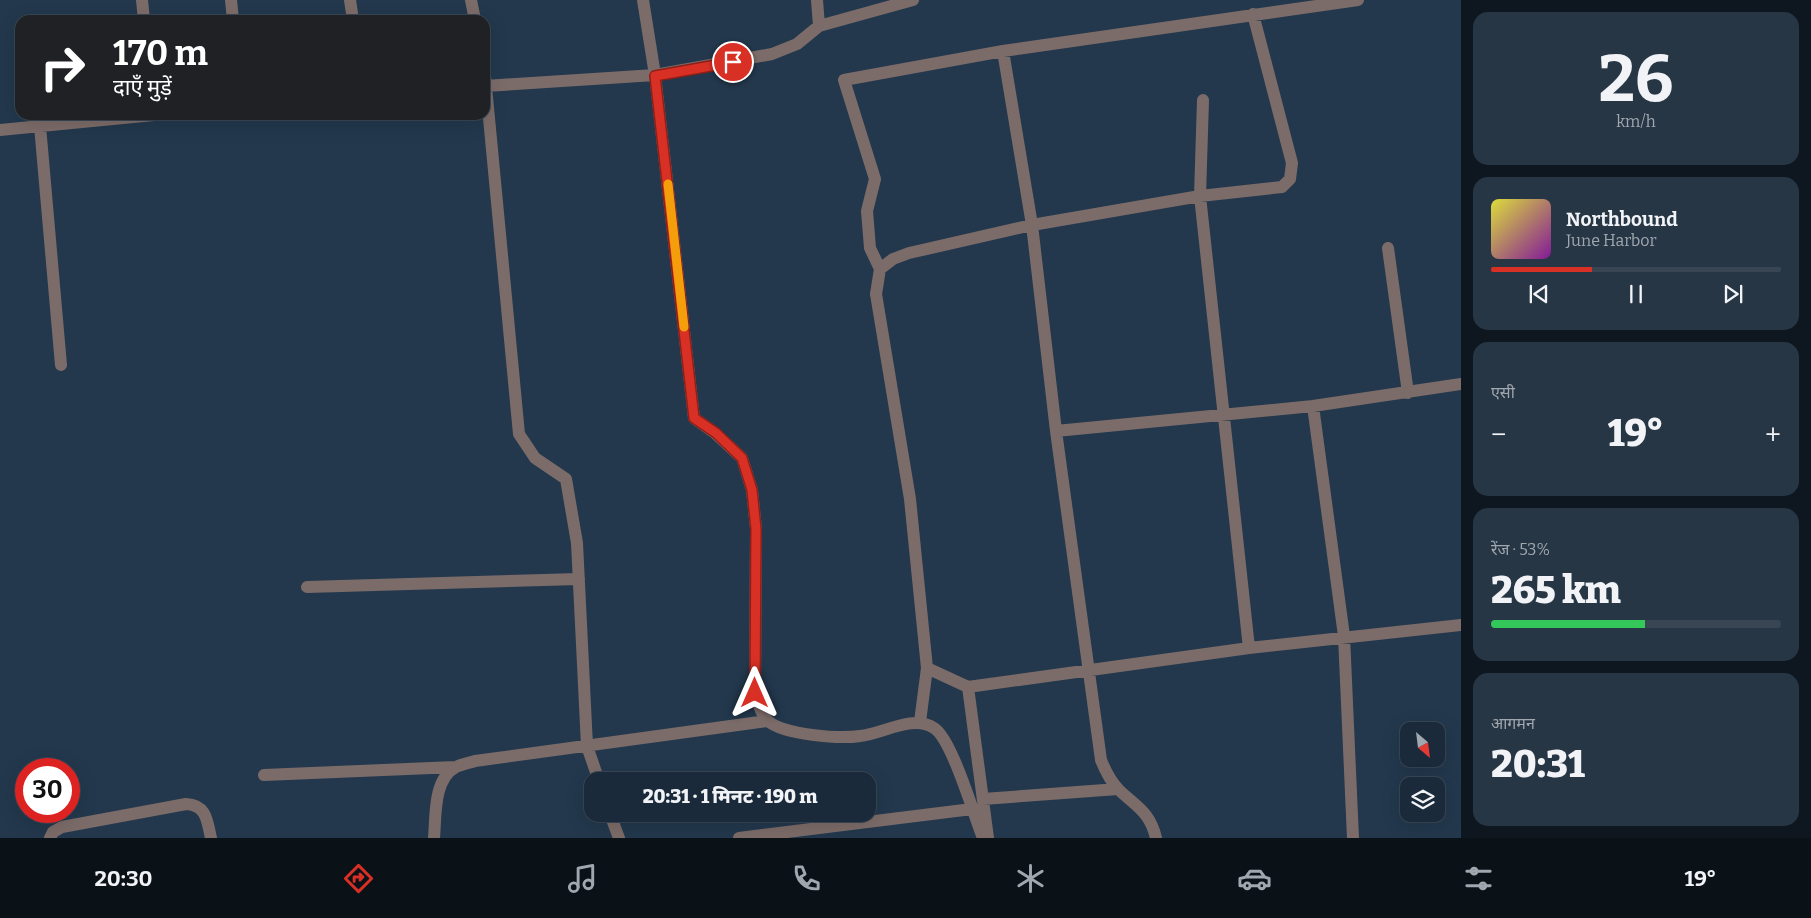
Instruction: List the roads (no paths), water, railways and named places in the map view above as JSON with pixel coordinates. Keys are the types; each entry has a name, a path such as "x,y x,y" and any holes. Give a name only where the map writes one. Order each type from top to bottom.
{"street":[{"path":"142,0 144,15"},
{"path":"231,0 232,15"},
{"path":"350,0 352,15"},
{"path":"472,0 474,15"},
{"path":"643,0 655,76 694,418 716,433 742,458 752,490 756,529 755,693 767,721"},
{"path":"817,0 819,26"},
{"path":"490,83 655,76 772,54 797,44 819,26 913,0"},
{"path":"920,722 927,668 910,499 876,294 880,269 870,248 867,211 876,179 844,80 1003,51 1358,0"},
{"path":"880,269 893,260 909,253 1032,225 1200,196 1271,190 1282,187 1290,179 1292,163 1253,14"},
{"path":"1003,51 1032,225 1056,431 1101,760 1118,789 1146,813 1156,838"},
{"path":"1202,100 1200,196 1249,648"},
{"path":"0,130 102,120"},
{"path":"489,120 519,434 535,458 566,478 577,543 587,746 596,772"},
{"path":"40,126 60,365"},
{"path":"1388,248 1408,393"},
{"path":"1056,431 1223,413 1313,406 1461,384"},
{"path":"1313,406 1344,636 1353,838"},
{"path":"307,587 578,579"},
{"path":"927,668 968,687 1344,636 1461,625"},
{"path":"968,687 988,838"},
{"path":"264,775 455,767 475,761 767,721 802,734 860,737 920,722 935,728 948,747 983,838"},
{"path":"434,838 437,796 443,780 455,767"},
{"path":"983,799 1118,789"},
{"path":"50,838 53,832 62,827 186,804 196,805 205,812 211,838"},
{"path":"739,838 972,809"},
{"path":"613,822 618,838"}]}
